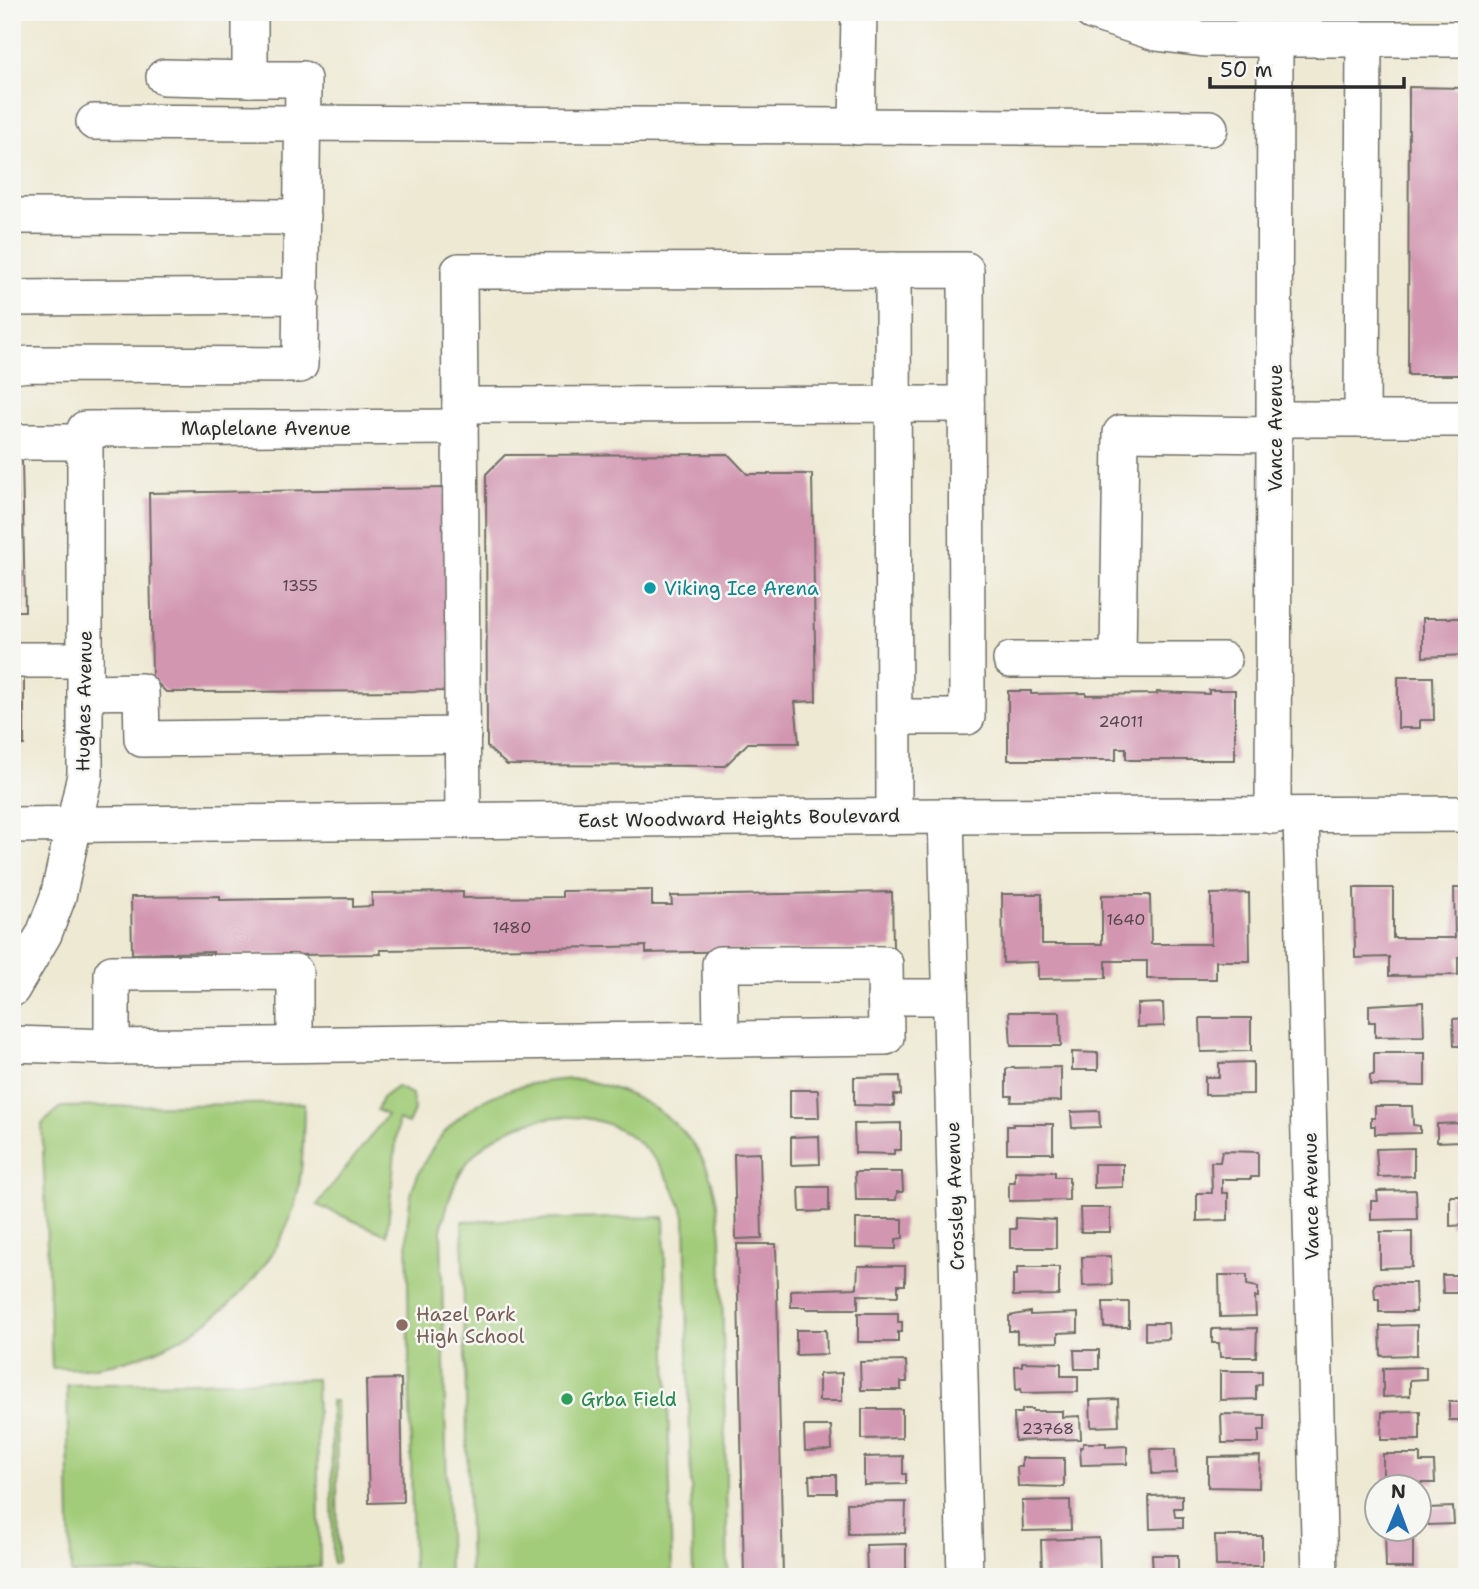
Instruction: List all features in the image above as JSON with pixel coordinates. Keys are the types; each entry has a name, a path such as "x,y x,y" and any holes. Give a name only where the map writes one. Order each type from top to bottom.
{"street":[{"path":"250,12 250,79"},
{"path":"857,127 859,12"},
{"path":"1092,12 1156,33 1228,41 1467,39"},
{"name":"Vance Avenue","path":"1275,40 1275,427 1287,816 1320,1577"},
{"path":"1362,419 1364,40"},
{"path":"12,366 300,365 303,79 164,77"},
{"path":"94,122 1210,128"},
{"path":"12,216 302,217"},
{"path":"893,270 894,816"},
{"path":"463,821 460,271 966,270 967,717 895,717"},
{"path":"12,298 302,296"},
{"path":"460,416 966,404"},
{"name":"Maplelane Avenue","path":"85,442 85,429 460,416"},
{"path":"1118,659 1121,433 1275,427 1362,419 1467,419"},
{"path":"12,442 85,442"},
{"name":"Hughes Avenue","path":"12,989 44,934 58,897 72,824 85,775 85,442"},
{"path":"12,660 141,691 142,739 463,735"},
{"path":"1011,660 1223,660"},
{"name":"East Woodward Heights Boulevard","path":"12,825 894,816 1467,814"},
{"name":"Crossley Avenue","path":"946,816 965,1577"},
{"path":"12,1044 112,1046 886,1037 885,964 720,964 721,1038"},
{"path":"112,1046 112,973 295,972 295,1044"},
{"path":"885,997 949,997"}],"green space":[{"path":"578,1079 616,1089 667,1117 694,1145 711,1180 721,1236 728,1577 693,1577 685,1216 666,1175 637,1141 616,1128 593,1120 568,1117 519,1125 497,1136 477,1151 462,1170 449,1199 441,1230 449,1577 413,1577 407,1226 414,1184 442,1136 459,1118 478,1104 523,1086"},
{"path":"397,1087 412,1094 414,1111 408,1124 398,1120 387,1235 317,1205 387,1115 377,1110 382,1098"},
{"path":"304,1103 303,1147 295,1205 276,1248 258,1274 212,1318 157,1350 95,1367 52,1368 42,1124 61,1107"},
{"name":"Grba Field","path":"664,1217 672,1577 470,1577 462,1221"},
{"path":"316,1379 320,1567 71,1574 67,1385"},
{"path":"331,1401 336,1401 338,1563 333,1564"}],"building":[{"path":"1409,87 1467,88 1467,375 1408,375"},
{"name":"Viking Ice Arena","path":"728,454 747,474 812,474 816,701 795,702 799,743 748,743 725,766 507,765 487,747 486,474 505,455"},
{"path":"12,459 22,459 25,611 12,611"},
{"path":"446,488 451,691 166,692 152,678 149,493"},
{"path":"1423,618 1464,618 1465,655 1423,657"},
{"path":"12,674 24,674 24,745 12,745"},
{"path":"1398,677 1433,677 1434,720 1420,720 1420,728 1398,728"},
{"path":"1209,690 1235,690 1235,760 1130,760 1126,759 1126,748 1116,748 1116,760 1008,760 1008,691 1086,695 1157,692 1209,694"},
{"path":"1354,888 1393,888 1393,938 1455,938 1454,888 1467,888 1467,957 1458,957 1458,975 1389,976 1389,957 1355,958"},
{"path":"652,890 652,905 672,905 671,896 892,892 893,948 646,953 646,946 380,950 381,954 132,954 131,897 220,896 220,900 353,898 353,907 372,906 372,893 463,892 463,898 562,897 562,891"},
{"path":"1249,893 1250,961 1216,961 1216,979 1147,979 1147,961 1106,961 1106,978 1038,979 1038,962 1003,963 1002,894 1042,894 1042,944 1102,944 1102,895 1150,895 1151,944 1211,944 1211,894"},
{"path":"1423,1002 1424,1036 1375,1037 1375,1022 1369,1022 1369,1005"},
{"path":"1163,1003 1164,1026 1137,1027 1137,1004"},
{"path":"1009,1012 1060,1012 1061,1046 1011,1046"},
{"path":"1200,1018 1251,1018 1251,1051 1201,1052"},
{"path":"1467,1018 1467,1046 1454,1046 1453,1019"},
{"path":"1072,1052 1098,1053 1098,1070 1072,1070"},
{"path":"1374,1053 1425,1053 1425,1086 1370,1085 1370,1075 1374,1075"},
{"path":"1253,1062 1253,1094 1205,1095 1205,1077 1219,1077 1219,1063"},
{"path":"1061,1067 1061,1101 1011,1102 1012,1096 1006,1096 1006,1070 1009,1068"},
{"path":"900,1076 901,1095 894,1095 894,1106 854,1105 854,1077"},
{"path":"790,1090 818,1090 819,1118 790,1118"},
{"path":"1375,1106 1412,1106 1413,1125 1420,1126 1420,1133 1375,1134 1371,1118 1375,1118"},
{"path":"1099,1111 1100,1127 1072,1128 1071,1112"},
{"path":"901,1123 901,1150 894,1150 894,1154 855,1153 854,1124"},
{"path":"1461,1123 1461,1141 1437,1142 1437,1124"},
{"path":"1053,1124 1053,1153 1007,1153 1007,1126"},
{"path":"819,1136 820,1164 791,1165 791,1137"},
{"path":"1414,1148 1414,1176 1378,1177 1376,1149"},
{"path":"1222,1151 1258,1152 1258,1177 1222,1179 1222,1193 1228,1193 1228,1220 1197,1221 1197,1193 1212,1193 1211,1162 1220,1162"},
{"path":"760,1153 762,1238 736,1239 734,1154"},
{"path":"1094,1164 1123,1164 1123,1187 1094,1188"},
{"path":"1015,1171 1055,1172 1055,1177 1069,1177 1069,1200 1009,1201 1009,1182 1015,1182"},
{"path":"855,1172 902,1172 903,1192 897,1192 896,1200 856,1200"},
{"path":"799,1187 829,1187 829,1211 800,1212"},
{"path":"1416,1190 1417,1219 1371,1220 1371,1201 1378,1201 1377,1191"},
{"path":"1450,1196 1467,1196 1467,1225 1450,1226"},
{"path":"1080,1208 1110,1208 1110,1232 1081,1232"},
{"path":"1016,1218 1056,1220 1056,1248 1010,1248 1010,1229 1016,1229"},
{"path":"856,1219 903,1219 903,1238 896,1239 896,1249 856,1248"},
{"path":"1380,1232 1412,1232 1412,1267 1380,1268"},
{"path":"737,1244 776,1244 783,1577 744,1577"},
{"path":"1111,1256 1112,1285 1083,1286 1082,1257"},
{"path":"858,1266 905,1266 905,1285 898,1285 898,1296 858,1295 858,1309 791,1307 791,1290 857,1288"},
{"path":"1017,1267 1059,1267 1059,1295 1013,1296 1013,1275 1017,1275"},
{"path":"1219,1275 1247,1275 1247,1285 1258,1287 1258,1297 1255,1297 1256,1316 1220,1317"},
{"path":"1442,1275 1466,1275 1467,1293 1443,1293"},
{"path":"1415,1283 1416,1312 1379,1312 1379,1299 1375,1299 1374,1285"},
{"path":"1103,1302 1129,1302 1129,1327 1104,1327"},
{"path":"1030,1312 1030,1315 1078,1313 1078,1332 1058,1333 1058,1342 1017,1343 1017,1331 1009,1331 1009,1316"},
{"path":"858,1313 898,1313 902,1332 898,1332 898,1342 858,1342"},
{"path":"1145,1323 1168,1323 1169,1339 1145,1340"},
{"path":"1417,1325 1417,1355 1381,1356 1380,1326"},
{"path":"1257,1328 1256,1357 1220,1357 1219,1343 1212,1343 1212,1329"},
{"path":"796,1330 826,1330 827,1354 796,1355"},
{"path":"1074,1350 1099,1350 1099,1369 1075,1369"},
{"path":"906,1361 907,1382 901,1382 901,1390 861,1390 860,1362"},
{"path":"1022,1362 1061,1363 1061,1376 1078,1376 1078,1392 1021,1393 1021,1389 1016,1390 1015,1366 1022,1366"},
{"path":"1426,1367 1426,1379 1410,1380 1410,1396 1383,1397 1383,1368"},
{"path":"1220,1371 1262,1371 1262,1384 1256,1386 1256,1399 1220,1400"},
{"path":"842,1373 842,1401 819,1401 819,1374"},
{"path":"401,1379 403,1502 369,1503 366,1380"},
{"path":"1118,1399 1119,1426 1091,1427 1090,1400"},
{"path":"1449,1402 1467,1402 1467,1420 1449,1420"},
{"path":"862,1409 902,1409 902,1438 862,1439"},
{"path":"1022,1409 1062,1411 1062,1417 1080,1416 1081,1439 1015,1441 1014,1413 1022,1413"},
{"path":"1420,1411 1420,1440 1381,1440 1382,1412"},
{"path":"1221,1414 1265,1415 1265,1430 1259,1430 1259,1443 1222,1443"},
{"path":"804,1426 831,1426 832,1450 805,1451"},
{"path":"1083,1443 1106,1443 1106,1447 1127,1446 1127,1464 1081,1465 1080,1447 1083,1447"},
{"path":"1151,1449 1175,1449 1176,1473 1152,1474"},
{"path":"1383,1454 1420,1454 1420,1462 1434,1462 1435,1483 1434,1474 1383,1474"},
{"path":"903,1456 906,1484 864,1485 864,1457"},
{"path":"1260,1456 1259,1488 1208,1487 1208,1457"},
{"path":"1022,1458 1064,1458 1064,1487 1018,1486 1017,1467 1022,1467"},
{"path":"809,1475 836,1475 836,1493 810,1493"},
{"path":"1182,1495 1182,1508 1174,1508 1175,1517 1183,1517 1183,1528 1150,1529 1149,1496"},
{"path":"1070,1500 1071,1530 1023,1531 1022,1501"},
{"path":"906,1502 905,1533 848,1534 847,1503"},
{"path":"1453,1507 1454,1524 1434,1525 1434,1508"},
{"path":"1215,1536 1262,1536 1262,1566 1216,1566"},
{"path":"1099,1538 1100,1573 1042,1575 1041,1540"},
{"path":"906,1544 906,1575 867,1574 866,1545"},
{"path":"1385,1544 1413,1544 1413,1568 1386,1568"},
{"path":"1152,1555 1178,1555 1178,1575 1153,1575"}],"place":[{"name":"Viking Ice Arena","path":"650,588"},
{"name":"Hazel Park High School","path":"402,1325"},
{"name":"Grba Field","path":"567,1399"}]}
